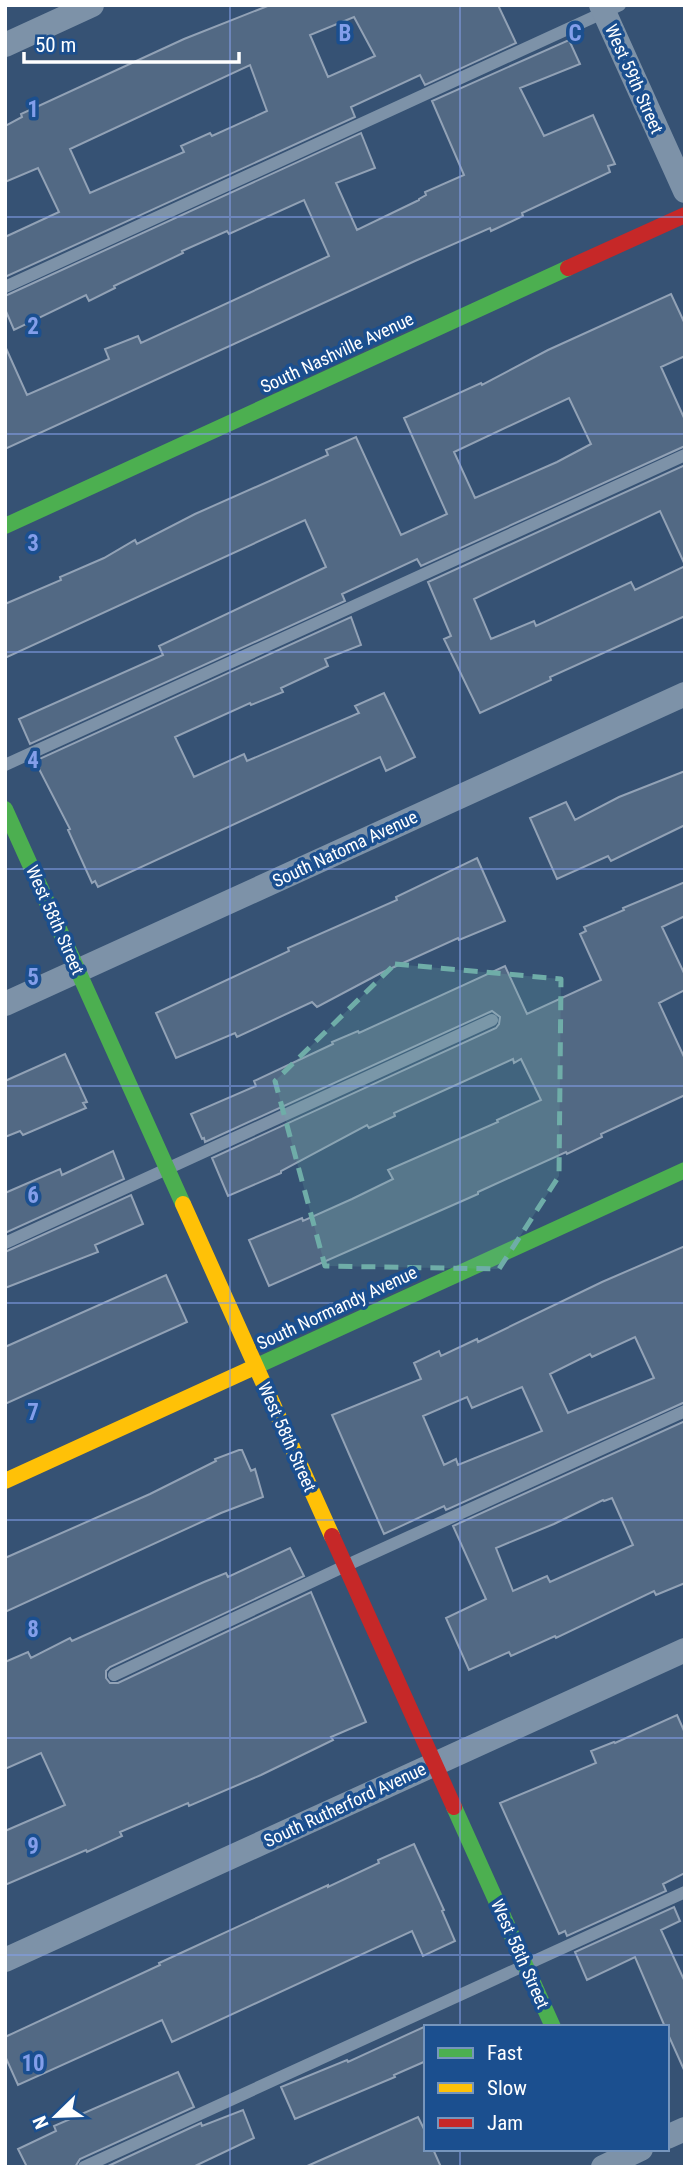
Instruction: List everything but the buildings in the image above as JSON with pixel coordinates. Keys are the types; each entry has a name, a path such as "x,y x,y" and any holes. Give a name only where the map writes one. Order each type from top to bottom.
{"street":[{"path":"5,45 92,5"},
{"name":"West 59th Street","path":"608,8 685,191"},
{"name":"South Nashville Avenue","path":"5,526 685,215"},
{"name":"South Natoma Avenue","path":"5,1004 685,694"},
{"name":"West 58th Street","path":"5,809 551,2025"},
{"name":"South Normandy Avenue","path":"5,1481 685,1170"},
{"name":"South Rutherford Avenue","path":"5,1960 685,1650"},
{"path":"669,2136 685,2129"},
{"path":"610,2161 636,2151"}],"lane":[{"path":"5,287 608,8"},
{"path":"5,765 685,455"},
{"path":"5,1243 492,1020"},
{"path":"114,1675 685,1411"},
{"path":"84,2167 685,1892"}],"highlighted area":[{"path":"395,964 561,979 559,1176 499,1269 325,1266 275,1081"}],"traffic: fast":[{"path":"5,526 568,268"},
{"path":"5,809 183,1204"},
{"path":"248,1370 685,1170"},
{"path":"454,1807 552,2025"}],"traffic: slow":[{"path":"183,1204 332,1536"},
{"path":"5,1481 248,1370"}],"traffic: jam":[{"path":"568,268 685,215"},
{"path":"332,1536 454,1807"}]}
